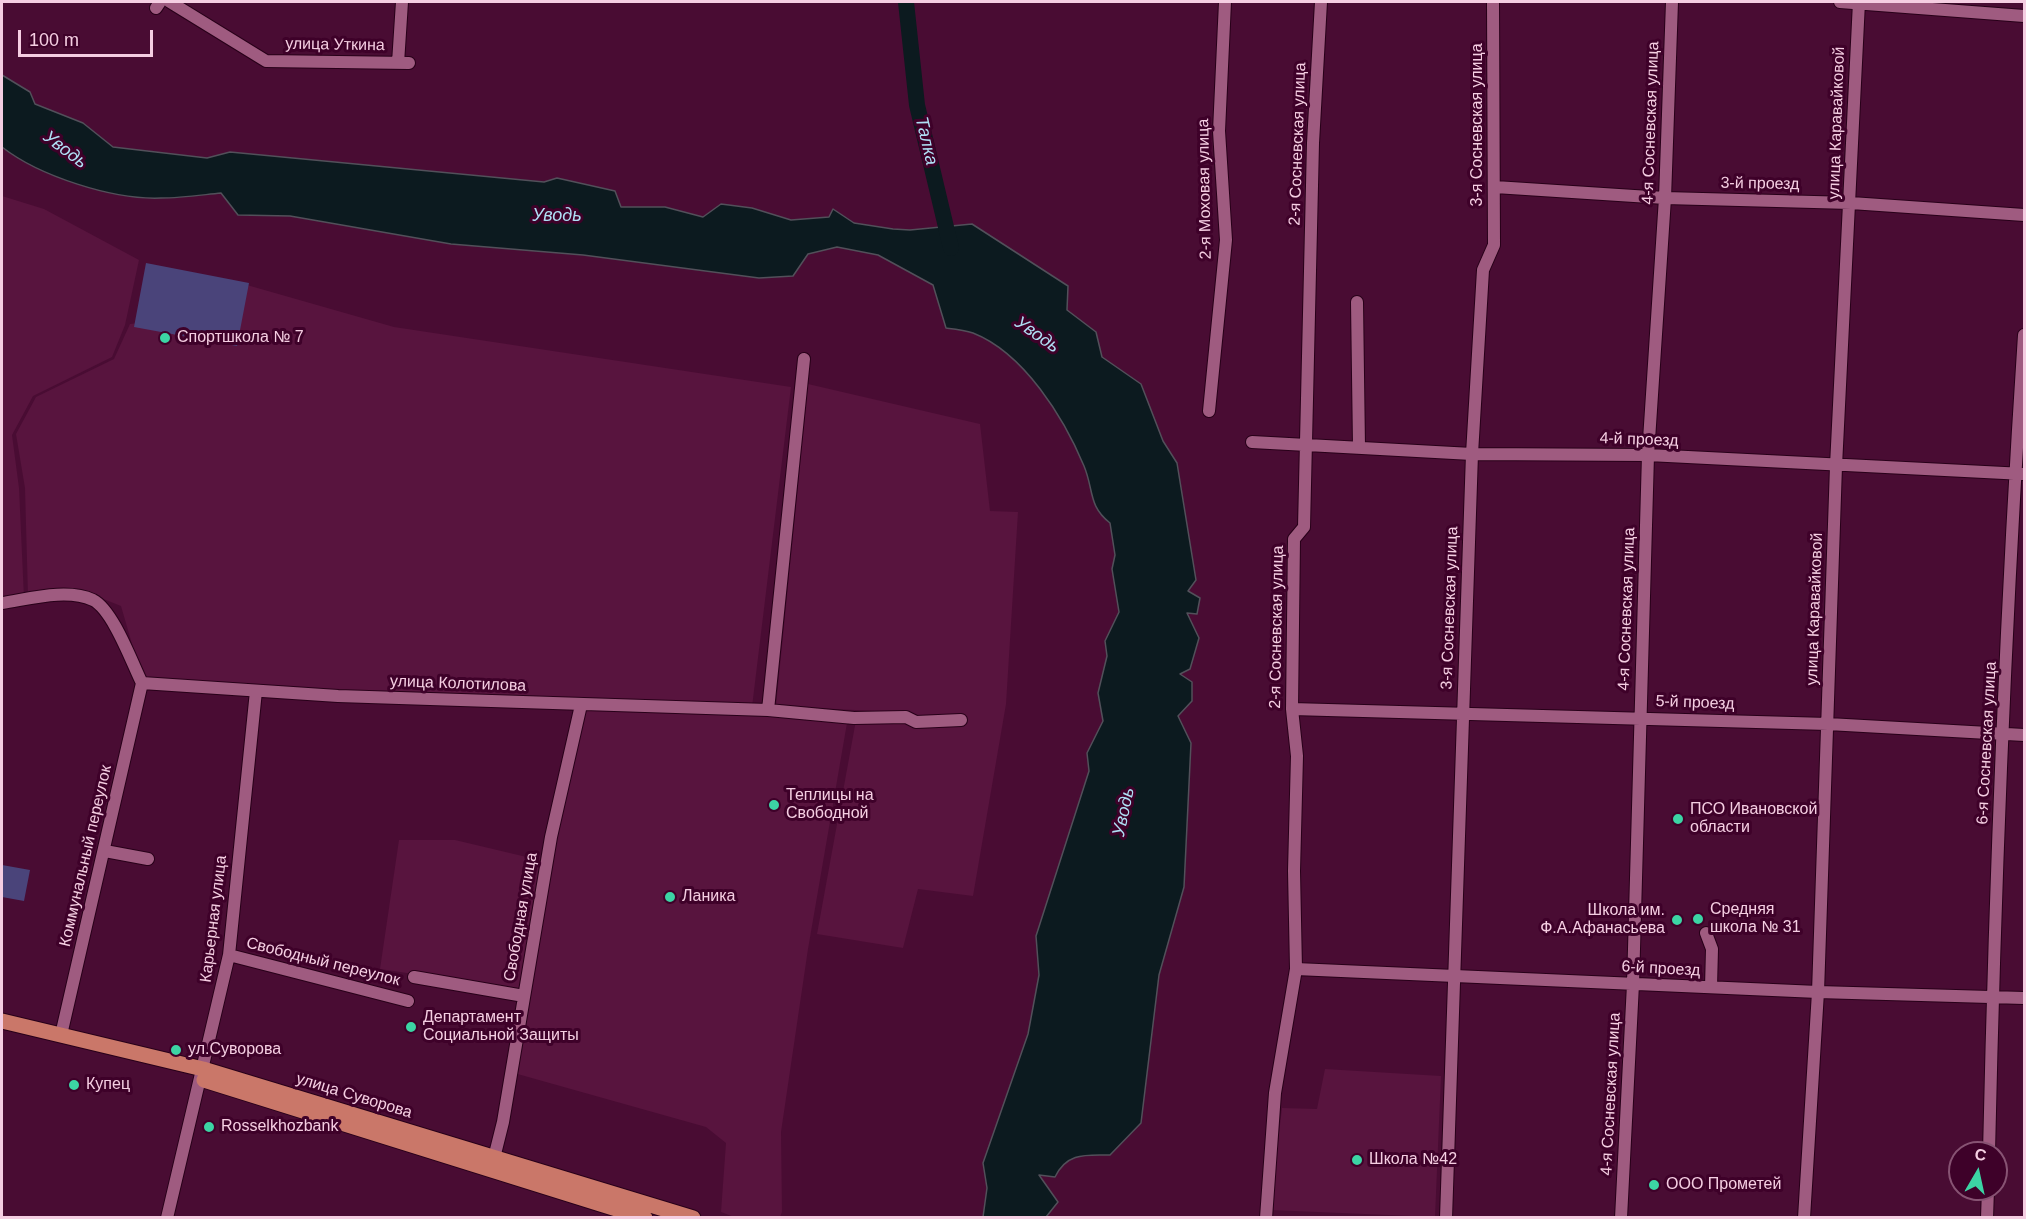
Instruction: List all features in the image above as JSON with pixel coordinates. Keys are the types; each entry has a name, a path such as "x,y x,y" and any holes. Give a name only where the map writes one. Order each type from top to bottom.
{"main road":[{"name":"улица Суворова","path":"2,1021 201,1074 493,1164 693,1218"},
{"name":"улица Суворова","path":"2,1032 201,1074"},
{"name":"улица Суворова","path":"493,1164 645,1218"}],"street":[{"name":"улица Уткина","path":"170,2 266,61 403,63 402,2"},
{"name":"2-я Моховая улица","path":"1209,411 1226,240 1219,131 1225,2"},
{"name":"2-я Сосневская улица","path":"1266,1218 1275,1093 1296,969 1294,871 1297,756 1292,709 1294,539 1304,527 1313,143 1321,2"},
{"name":"3-я Сосневская улица","path":"1446,1218 1472,454 1483,270 1494,245 1496,187 1493,2"},
{"name":"4-я Сосневская улица","path":"1621,1218 1633,984 1648,455 1665,198 1672,2"},
{"path":"1840,2 2025,16"},
{"name":"улица Каравайковой","path":"1804,1218 1818,992 1836,466 1851,203 1859,2"},
{"name":"3-й проезд","path":"1496,187 1665,198 1851,203 2025,215"},
{"path":"1357,302 1359,447"},
{"name":"6-я Сосневская улица","path":"1989,1141 1992,997 2004,734 2020,473 2025,335"},
{"path":"768,710 804,359"},
{"name":"4-й проезд","path":"1252,442 1472,454 1648,455 1836,466 2020,473"},
{"path":"2,603 73,596 94,601 108,616 142,683"},
{"name":"улица Колотилова","path":"142,683 256,691 581,705 768,710 854,718 906,717 916,722 961,720"},
{"name":"Коммунальный переулок","path":"61,1035 142,683"},
{"name":"Карьерная улица","path":"167,1218 229,955 256,691"},
{"name":"Свободная улица","path":"493,1164 551,837 581,705"},
{"name":"5-й проезд","path":"1292,709 1641,717 2025,735"},
{"path":"105,851 148,859"},
{"path":"1706,933 1712,949 1711,987"},
{"name":"Свободный переулок","path":"229,955 408,1001"},
{"name":"6-й проезд","path":"1296,969 1455,978 2025,998"},
{"name":"Свободный переулок","path":"414,977 524,996"},
{"path":"1987,1218 1988,1201"}],"shaded area":[{"path":"2,196 44,209 139,260 125,325 112,357 33,396 12,435 19,488 24,598 2,601"},
{"path":"146,263 249,283 237,346 134,327"},
{"path":"247,285 394,327 791,387 752,707 440,698 143,682 121,606 78,589 28,597 25,488 16,434 36,397 114,359 130,324 191,317"},
{"path":"808,384 980,424 990,511 1018,512 1006,704 973,896 918,889 903,948 817,934 856,720 894,712 776,706"},
{"path":"585,710 762,715 847,723 808,949 781,1132 782,1212 780,1217 734,1217 721,1212 726,1143 706,1127 514,1073 555,838"},
{"path":"399,840 455,840 535,859 540,871 520,990 380,969"},
{"path":"2,865 30,870 24,901 2,897"},
{"name":"Школа №42","path":"1325,1069 1441,1076 1435,1217 1270,1210 1282,1108 1317,1109"}],"water":[{"name":"Уводь","path":"2,75 30,92 35,104 83,123 113,147 207,158 230,152 544,182 557,178 615,191 621,207 665,207 703,217 721,204 752,208 791,220 829,217 833,209 854,223 893,229 910,230 972,224 1068,286 1067,310 1096,332 1102,357 1141,384 1163,441 1177,463 1196,580 1188,591 1200,598 1197,614 1187,613 1199,638 1190,669 1180,674 1192,682 1192,701 1178,716 1191,743 1184,887 1159,975 1141,1123 1110,1155 1078,1157 1065,1163 1055,1177 1039,1175 1058,1202 1046,1217 983,1217 987,1188 983,1163 1028,1034 1039,975 1036,936 1089,771 1087,753 1103,721 1098,693 1107,656 1105,641 1119,612 1112,569 1115,555 1110,523 1095,504 1076,447 1054,408 1025,371 992,342 973,333 946,328 933,285 878,255 837,247 808,254 793,276 759,278 583,255 451,244 290,216 238,215 221,193 161,198 121,195 56,176 17,158 2,147"}],"waterway":[{"name":"Талка","path":"906,2 917,105 951,248"}],"place":[{"name":"Спортшкола № 7","path":"165,338"},
{"name":"Теплицы на Свободной","path":"774,805"},
{"name":"ПСО Ивановской области","path":"1678,819"},
{"name":"Ланика","path":"670,897"},
{"name":"Средняя школа № 31","path":"1698,919"},
{"name":"Школа им. Ф.А.Афанасьева","path":"1677,920"},
{"name":"Департамент Социальной Защиты","path":"411,1027"},
{"name":"ул.Суворова","path":"176,1050"},
{"name":"Купец","path":"74,1085"},
{"name":"Rosselkhozbank","path":"209,1127"},
{"name":"Школа №42","path":"1357,1160"},
{"name":"ООО Прометей","path":"1654,1185"}]}
